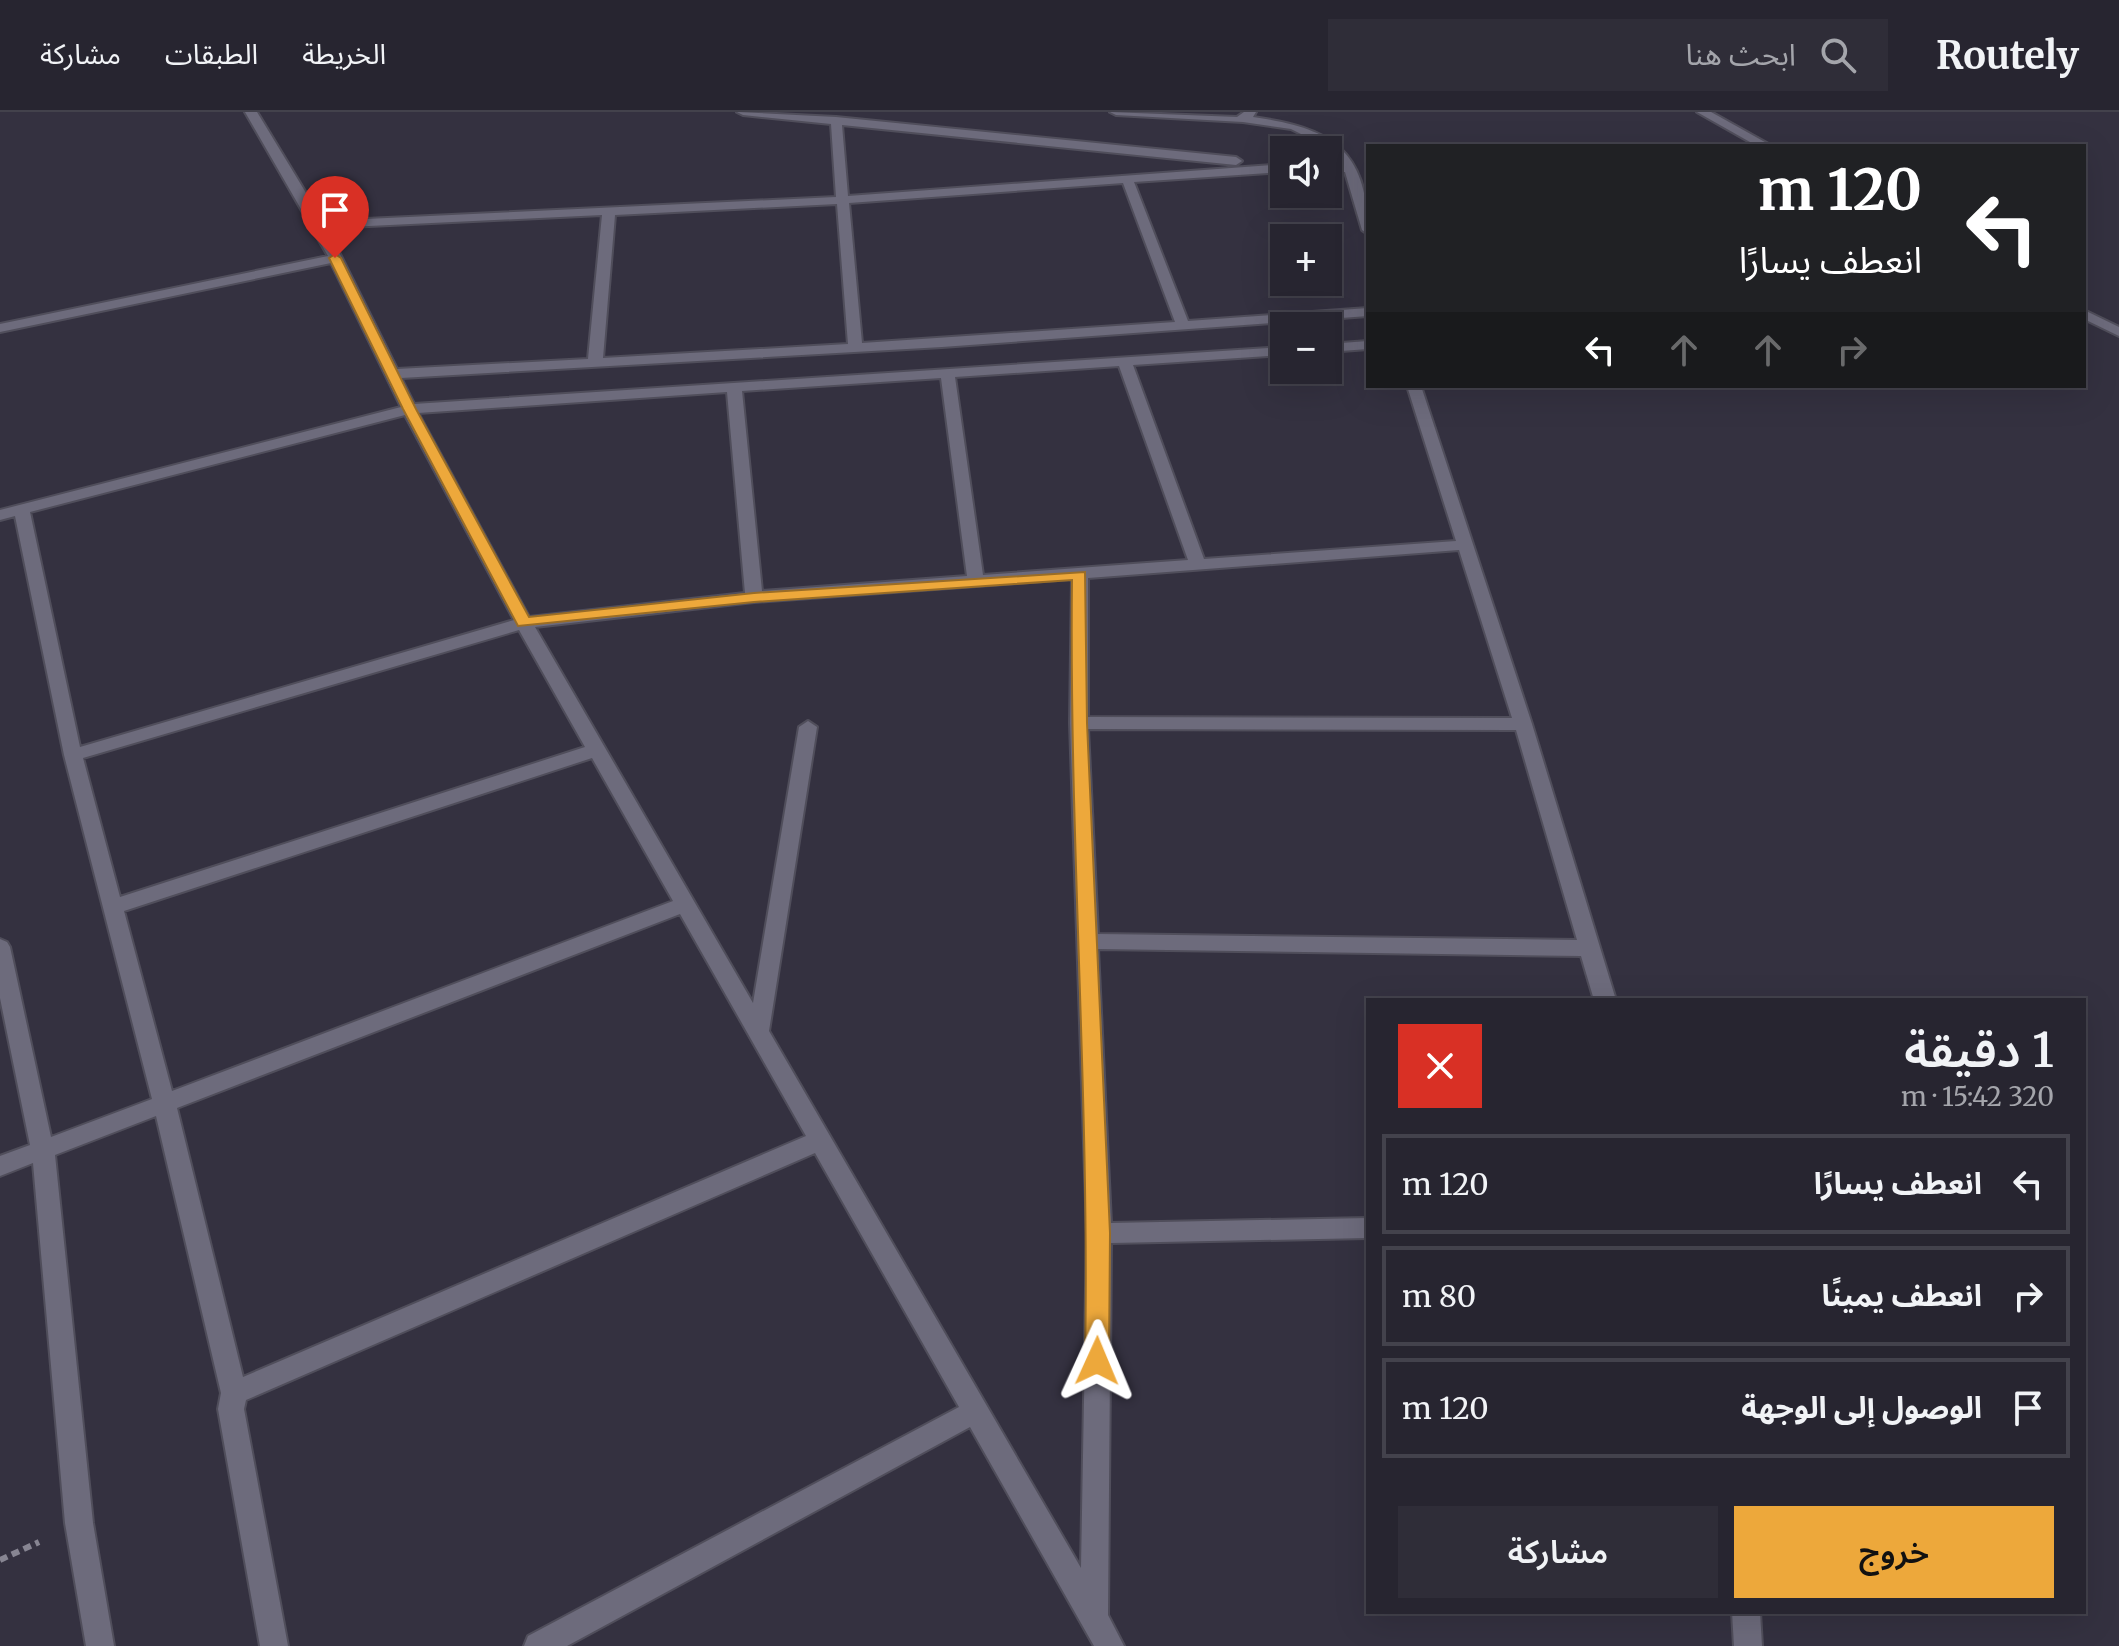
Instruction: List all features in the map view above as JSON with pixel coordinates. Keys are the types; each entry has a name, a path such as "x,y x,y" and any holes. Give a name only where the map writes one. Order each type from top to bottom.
{"street":[{"path":"251,112 319,225 409,409 524,623 1110,1646"},
{"path":"743,112 1270,166"},
{"path":"1116,112 1247,115 1315,132 1330,142 1349,168 1366,222"},
{"path":"1703,112 1762,144"},
{"path":"836,120 855,348"},
{"path":"319,225 842,200 1270,168"},
{"path":"1342,168 1349,168"},
{"path":"1127,179 1183,325"},
{"path":"595,364 609,211"},
{"path":"0,328 335,258"},
{"path":"392,374 855,348 1366,312"},
{"path":"2086,315 2119,332"},
{"path":"1342,347 1366,345"},
{"path":"0,515 409,409 1270,352"},
{"path":"1124,361 1198,566"},
{"path":"947,373 976,581"},
{"path":"734,387 754,597"},
{"path":"1415,388 1523,724 1604,998"},
{"path":"22,510 73,755 164,1103 234,1393 231,1409 274,1646"},
{"path":"73,755 524,623 754,597 1467,545"},
{"path":"1080,575 1079,723 1099,1233 1094,1615"},
{"path":"1079,723 1523,724"},
{"path":"759,1030 808,727"},
{"path":"113,907 598,749"},
{"path":"0,1166 686,904"},
{"path":"1087,941 1590,948"},
{"path":"0,947 43,1151 79,1523 100,1646"},
{"path":"234,1393 821,1140"},
{"path":"1099,1233 1366,1228"},
{"path":"538,1646 976,1411"},
{"path":"1746,1614 1748,1646"}],"route":[{"path":"335,258 409,409 524,623 754,597 1080,575 1079,723 1099,1233 1097,1361"}]}
